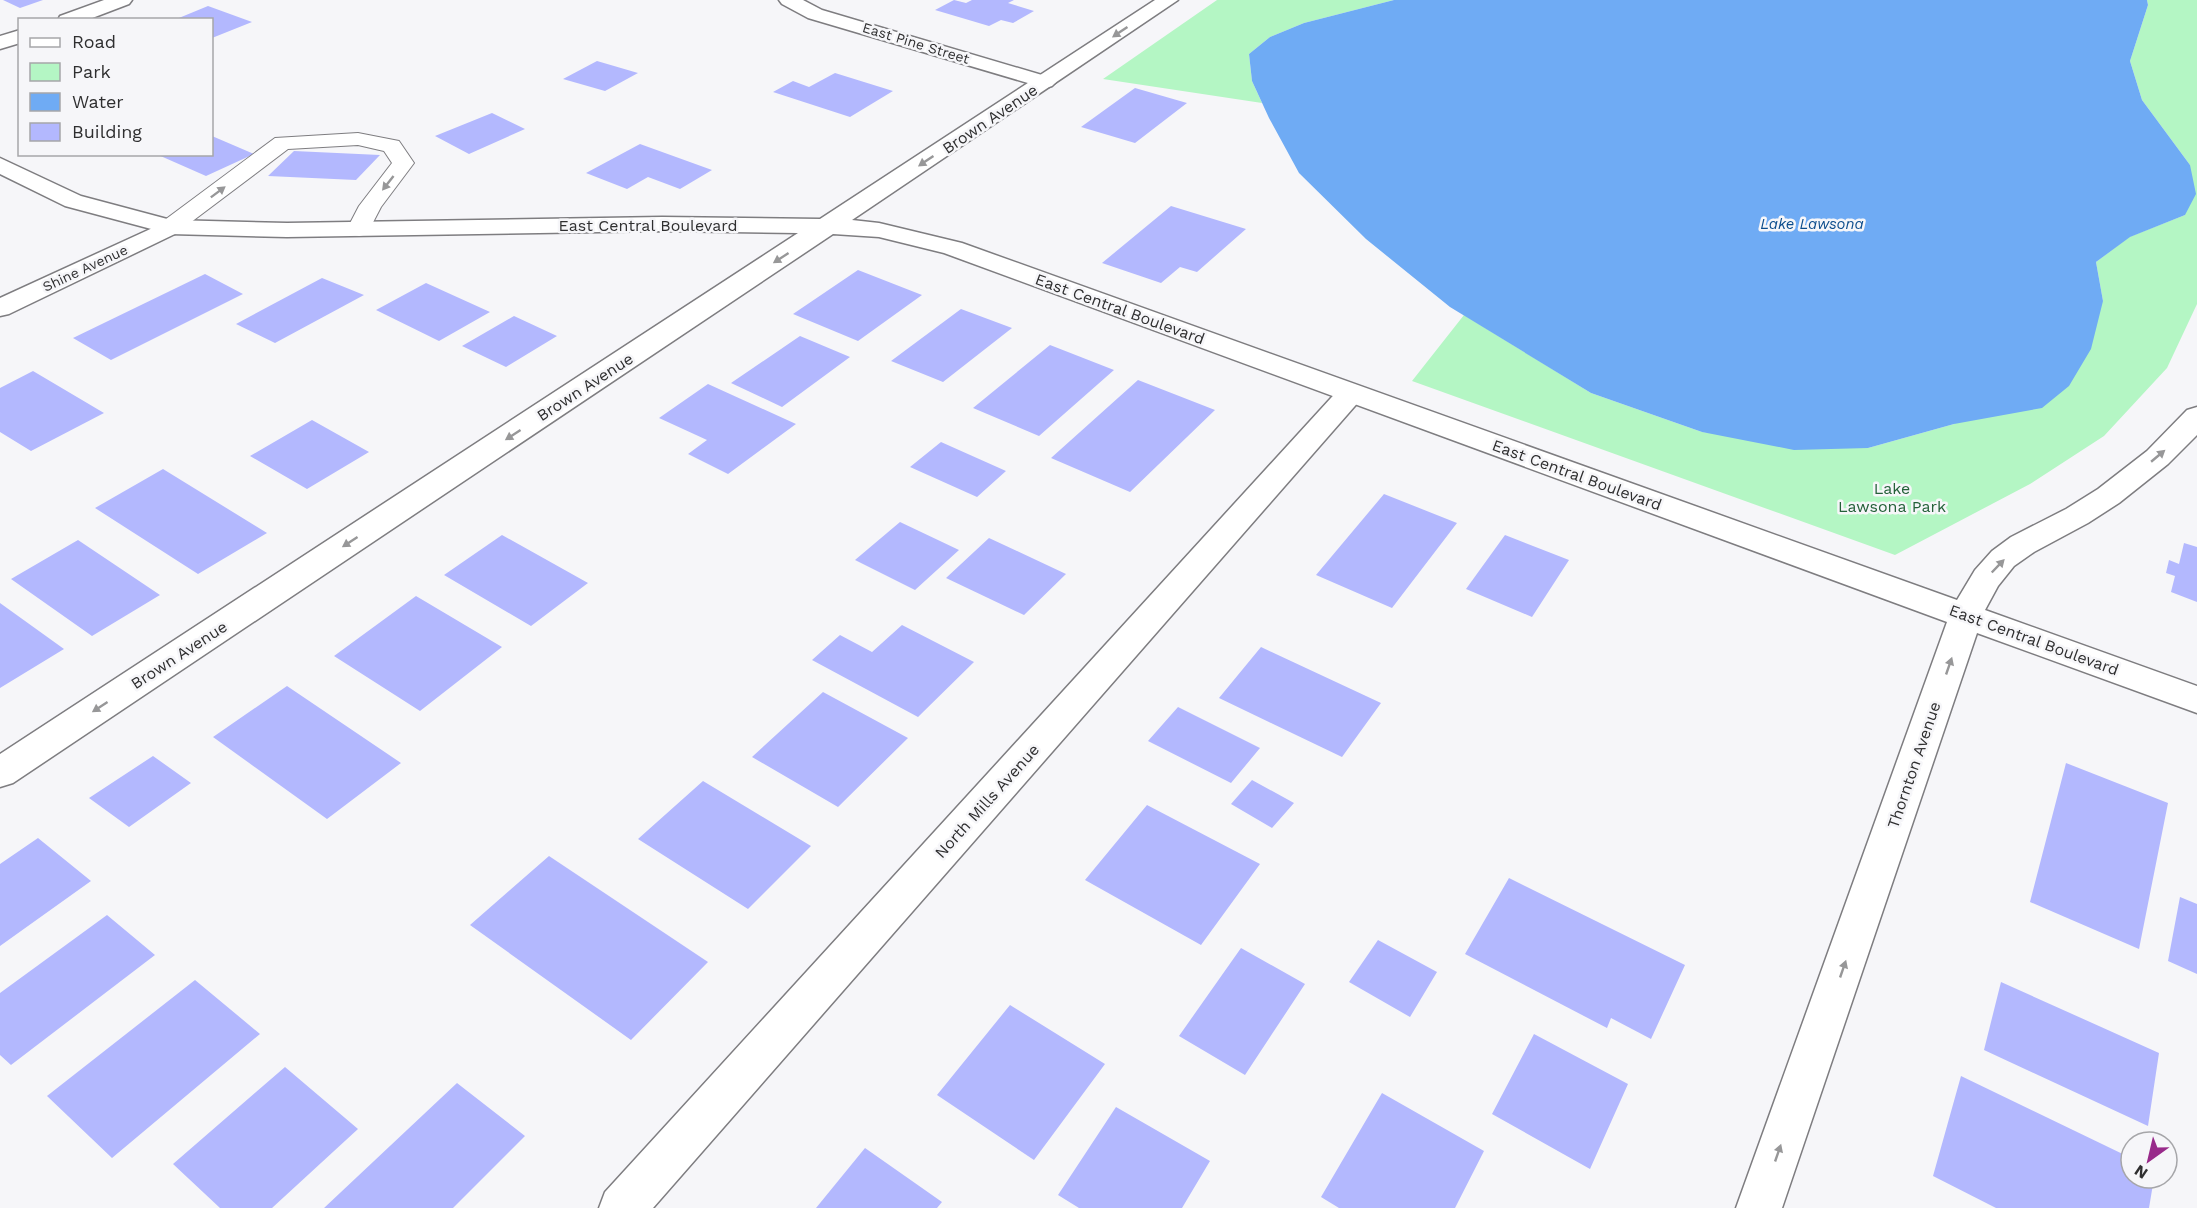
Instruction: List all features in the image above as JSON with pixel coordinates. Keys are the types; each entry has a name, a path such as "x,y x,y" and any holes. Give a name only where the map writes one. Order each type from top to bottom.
{"street":[{"path":"72,18 122,0"},
{"name":"East Pine Street","path":"789,0 815,14 1045,82"},
{"name":"Brown Avenue","path":"0,773 830,226 1168,0"},
{"path":"0,43 18,37"},
{"name":"East Central Boulevard","path":"0,165 73,201 170,227 359,229 662,224 830,226 879,230 952,248 2197,700"},
{"name":"Shine Avenue","path":"0,308 170,227"},
{"name":"North Mills Avenue","path":"622,1208 1351,393"},
{"name":"Thornton Avenue","path":"1759,1208 1966,615 1996,566 2022,545 2079,515 2132,478 2183,435 2197,416"}],"lane":[{"path":"170,227 283,143 358,139 391,146 403,164 370,206 359,229"}],"green space":[{"path":"1217,0 1394,0 1304,23 1270,37 1249,54 1252,81 1262,103 1103,79"},
{"name":"Lake Lawsona Park","path":"2147,0 2197,0 2197,304 2167,368 2104,436 2030,484 1895,555 1412,381 1464,315 1591,393 1702,432 1868,448 1954,424 2103,301 2096,262 2129,237 2185,215 2190,165 2142,100 2130,61 2148,5"}],"water":[{"name":"Lake Lawsona","path":"1394,0 2147,0 2148,5 2130,61 2142,100 2190,165 2196,194 2185,215 2130,237 2096,262 2103,301 2091,349 2069,386 2042,408 1954,424 1868,448 1794,450 1702,432 1591,393 1450,307 1366,239 1299,173 1252,81 1249,54 1270,37 1304,23"}],"building":[{"path":"3,0 43,0 20,8"},
{"path":"954,0 966,3 972,0 1014,0 1008,3 1034,11 1013,23 1001,20 989,26 935,10"},
{"path":"208,6 252,22 213,38 213,18 179,18"},
{"path":"597,61 638,73 605,91 563,79"},
{"path":"835,73 893,91 850,117 773,92 793,81 809,87"},
{"path":"1135,88 1187,103 1135,143 1081,127"},
{"path":"492,113 525,129 469,154 435,136"},
{"path":"213,136 254,154 206,176 161,156 213,156"},
{"path":"640,144 712,170 680,189 648,177 627,189 586,173"},
{"path":"294,151 380,155 356,180 268,176"},
{"path":"1171,206 1246,229 1197,272 1180,267 1161,283 1102,263"},
{"path":"858,270 922,295 858,341 793,314"},
{"path":"205,274 243,294 111,360 73,338"},
{"path":"322,278 364,295 275,343 236,324"},
{"path":"426,283 490,312 439,341 376,310"},
{"path":"961,309 1012,328 943,382 891,361"},
{"path":"514,316 557,336 506,367 462,346"},
{"path":"800,336 850,357 782,407 731,383"},
{"path":"1050,345 1114,370 1039,436 973,408"},
{"path":"33,371 104,413 31,451 0,432 0,388"},
{"path":"1138,380 1215,410 1130,492 1051,458"},
{"path":"708,384 796,424 728,474 688,454 707,440 659,418"},
{"path":"312,420 369,452 307,489 250,456"},
{"path":"941,442 1006,471 977,497 910,467"},
{"path":"163,469 267,533 198,574 95,508"},
{"path":"1384,494 1457,523 1392,608 1316,575"},
{"path":"900,522 959,550 915,590 855,560"},
{"path":"502,535 588,583 531,626 444,575"},
{"path":"1505,535 1569,560 1532,617 1466,589"},
{"path":"989,538 1066,574 1024,615 946,578"},
{"path":"78,540 160,595 92,636 11,579"},
{"path":"2184,543 2197,547 2197,602 2171,592 2175,576 2166,573 2169,560 2179,564"},
{"path":"416,596 502,647 420,711 334,656"},
{"path":"0,603 64,649 0,688"},
{"path":"902,625 974,662 918,717 812,660 840,635 872,652"},
{"path":"1261,647 1381,703 1342,757 1219,698"},
{"path":"287,686 401,763 327,819 213,737"},
{"path":"823,692 908,738 838,807 752,757"},
{"path":"1178,707 1260,748 1231,783 1148,741"},
{"path":"153,756 191,783 129,827 89,798"},
{"path":"2066,763 2168,803 2139,949 2030,902"},
{"path":"1252,780 1294,803 1272,828 1231,804"},
{"path":"703,781 811,846 748,909 638,839"},
{"path":"1147,805 1260,864 1201,945 1085,880"},
{"path":"38,838 91,881 0,946 0,864"},
{"path":"549,856 708,962 631,1040 470,925"},
{"path":"1509,878 1685,965 1651,1039 1611,1018 1607,1028 1465,954"},
{"path":"2180,897 2197,904 2197,974 2168,961"},
{"path":"107,915 155,955 11,1065 0,1055 0,993"},
{"path":"1378,940 1437,972 1410,1017 1349,982"},
{"path":"1241,948 1305,984 1245,1075 1179,1036"},
{"path":"195,980 260,1034 112,1158 47,1096"},
{"path":"2001,982 2159,1053 2148,1126 1984,1050"},
{"path":"1010,1005 1105,1064 1034,1160 937,1095"},
{"path":"1534,1034 1628,1084 1590,1169 1492,1114"},
{"path":"285,1067 358,1129 272,1208 220,1208 173,1164"},
{"path":"1961,1076 2119,1152 2119,1190 2152,1190 2149,1208 1996,1208 1933,1176"},
{"path":"457,1083 525,1136 453,1208 324,1208"},
{"path":"1382,1093 1484,1151 1455,1208 1339,1208 1321,1197"},
{"path":"1116,1107 1210,1161 1182,1208 1079,1208 1058,1195"},
{"path":"865,1148 942,1202 937,1208 816,1208"}]}
